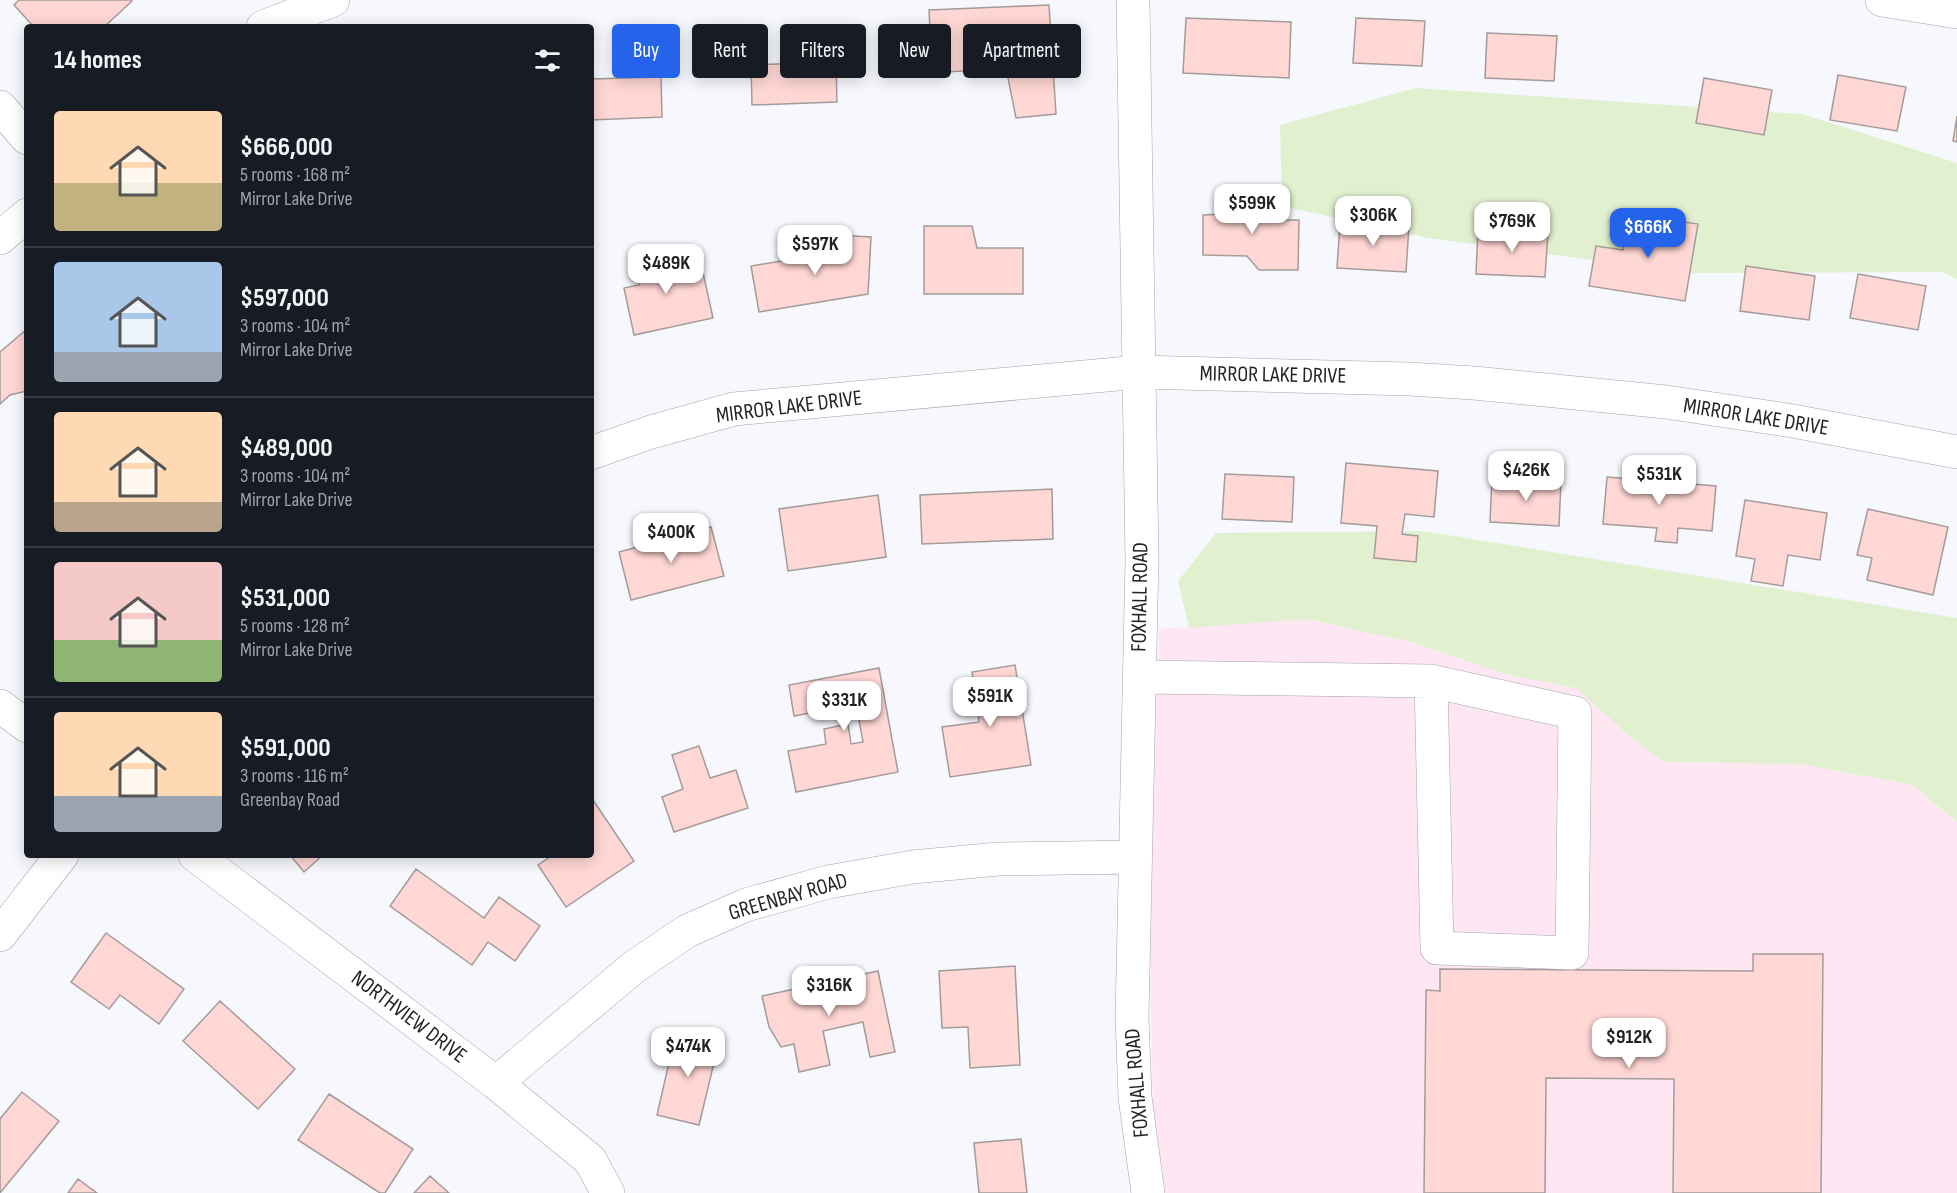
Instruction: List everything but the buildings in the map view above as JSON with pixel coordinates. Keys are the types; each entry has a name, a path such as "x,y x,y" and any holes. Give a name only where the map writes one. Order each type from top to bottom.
{"street":[{"path":"271,24 333,0"},
{"name":"FOXHALL ROAD","path":"1133,0 1142,560 1132,1018 1135,1097 1148,1193"},
{"path":"1882,0 1957,12"},
{"path":"0,107 24,135"},
{"path":"0,238 24,218"},
{"name":"MIRROR LAKE DRIVE","path":"594,452 651,432 734,409 1139,372 1474,382 1677,404 1792,421 1957,452"},
{"path":"1139,677 1431,681 1575,713 1572,953 1437,948 1431,681"},
{"path":"0,706 24,724"},
{"name":"GREENBAY ROAD","path":"496,1083 634,967 687,931 746,905 828,882 913,867 998,859 1135,857"},
{"path":"0,935 60,858"},
{"name":"NORTHVIEW DRIVE","path":"199,858 496,1083 590,1160 608,1193"}],"shaded area":[{"path":"1306,619 1410,642 1508,675 1576,688 1629,736 1664,762 1800,764 1912,785 1957,822 1957,1193 1165,1193 1153,1113 1148,862 1159,629"}],"green space":[{"path":"1416,88 1802,114 1957,163 1957,279 1941,272 1691,273 1428,238 1282,206 1280,125"},
{"path":"1423,531 1957,618 1957,822 1912,785 1800,764 1664,762 1629,736 1576,688 1508,675 1410,642 1306,619 1189,628 1178,581 1216,533"}]}
